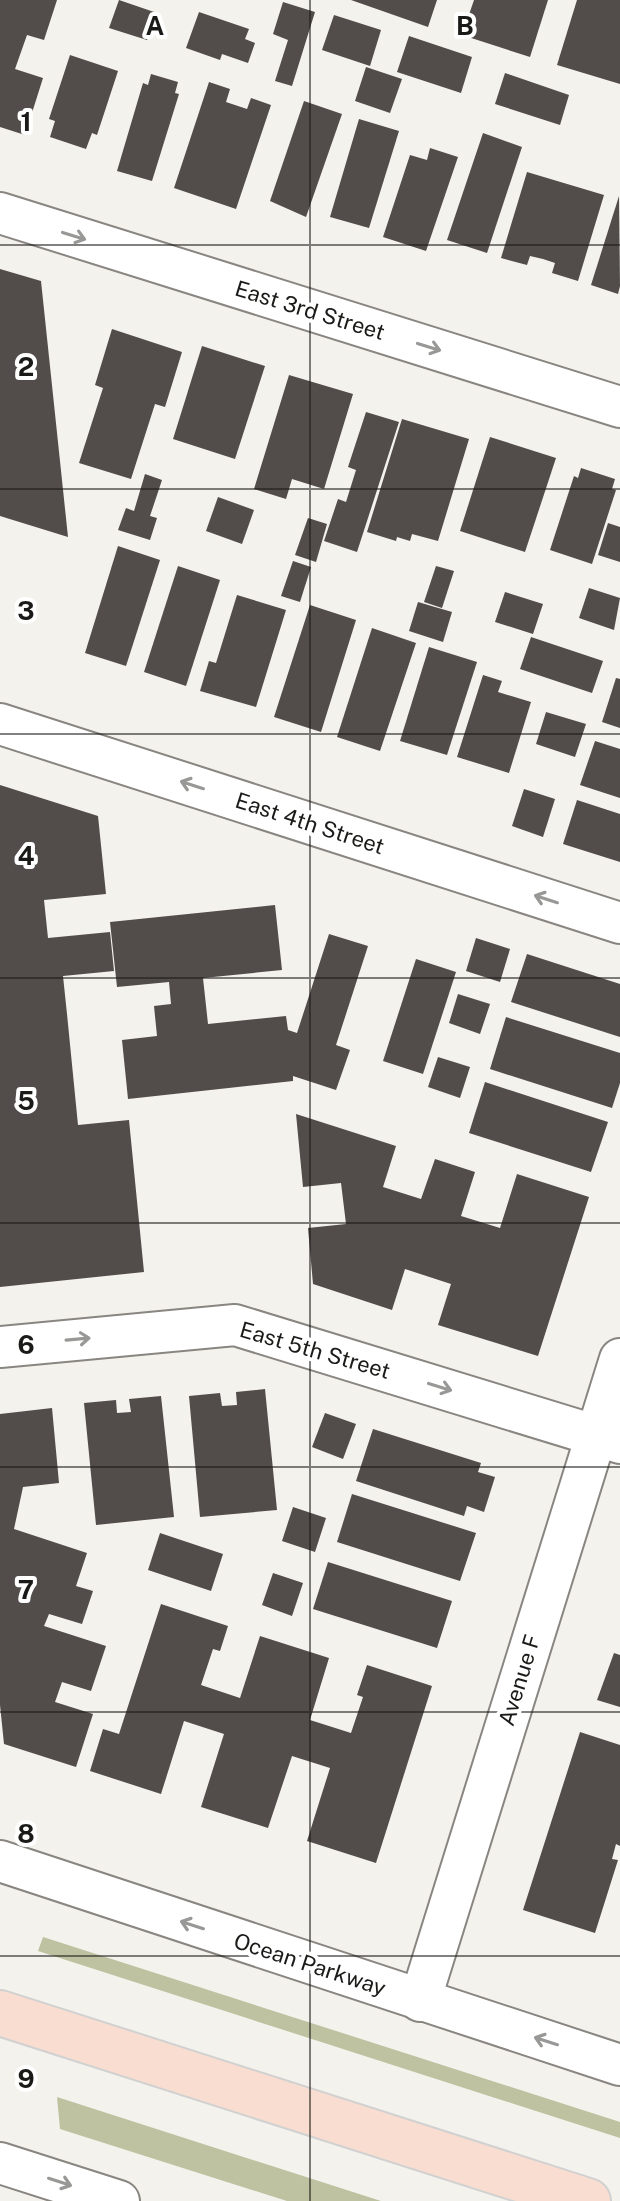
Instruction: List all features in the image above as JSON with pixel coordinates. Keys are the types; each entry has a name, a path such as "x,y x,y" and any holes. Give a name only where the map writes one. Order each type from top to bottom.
{"main road":[{"path":"0,2013 588,2201"}],"street":[{"name":"East 3rd Street","path":"0,213 620,407"},
{"name":"East 4th Street","path":"0,724 620,923"},
{"name":"East 5th Street","path":"0,1347 235,1325 608,1439"},
{"name":"Avenue F","path":"420,2001 608,1439 620,1359"},
{"name":"Ocean Parkway","path":"0,1861 620,2065"},
{"path":"0,2163 119,2201"}],"green space":[{"path":"43,1937 620,2122 620,2138 38,1951"},
{"path":"57,2097 381,2201 287,2201 60,2129"}],"building":[{"path":"0,0 57,0 44,40 27,35 15,69 43,78 25,135 0,127"},
{"path":"119,0 157,13 147,40 109,28"},
{"path":"351,0 437,0 428,27"},
{"path":"474,0 548,0 530,57 462,35"},
{"path":"577,0 620,0 620,84 557,65"},
{"path":"283,2 315,12 292,86 275,81 288,40 273,34"},
{"path":"199,12 249,29 245,39 255,43 248,63 222,54 220,60 186,48"},
{"path":"334,15 381,30 370,66 322,50"},
{"path":"409,36 472,57 461,93 397,72"},
{"path":"70,55 118,71 97,135 92,133 86,149 50,137 55,121 49,119"},
{"path":"366,67 402,79 390,113 355,101"},
{"path":"505,73 569,95 560,125 495,104"},
{"path":"151,74 178,82 175,93 179,94 152,181 117,171 143,83 148,85"},
{"path":"209,82 230,89 226,102 247,109 251,98 271,105 236,209 174,188"},
{"path":"304,101 342,114 306,217 270,201"},
{"path":"359,119 399,131 369,228 330,217"},
{"path":"483,133 522,147 487,253 447,240"},
{"path":"430,148 458,157 426,251 383,237 410,155 427,160"},
{"path":"527,172 604,195 578,281 552,273 555,263 543,259 530,256 527,265 501,258"},
{"path":"619,196 620,286 618,294 591,285"},
{"path":"0,269 41,281 68,537 0,516"},
{"path":"112,329 182,352 165,407 155,404 131,479 79,463 103,388 95,385"},
{"path":"202,346 265,366 235,459 173,439"},
{"path":"289,375 353,394 324,489 292,479 286,499 254,489"},
{"path":"366,412 399,422 357,552 324,541 338,499 346,502 356,470 348,467"},
{"path":"402,419 469,439 438,541 412,534 410,541 397,537 396,541 367,532"},
{"path":"490,437 556,458 525,552 460,531"},
{"path":"581,468 615,479 612,489 616,490 592,564 550,550 574,476 578,478"},
{"path":"145,474 162,480 150,516 157,518 150,540 118,530 126,508 134,511"},
{"path":"218,497 254,510 242,544 206,531"},
{"path":"308,518 327,524 316,562 295,555"},
{"path":"608,523 620,527 620,562 598,555"},
{"path":"118,546 160,560 126,666 85,653"},
{"path":"293,561 311,567 300,602 281,596"},
{"path":"178,566 220,580 186,686 144,672"},
{"path":"436,566 454,571 442,608 424,602"},
{"path":"589,588 620,598 614,630 579,618"},
{"path":"505,592 543,604 533,634 495,622"},
{"path":"237,595 286,610 256,707 200,691 209,661 216,663"},
{"path":"418,602 452,612 443,642 409,631"},
{"path":"310,605 356,620 321,732 274,717"},
{"path":"372,628 416,643 380,751 337,737"},
{"path":"531,637 603,661 592,693 520,669"},
{"path":"429,647 477,662 447,755 400,741"},
{"path":"483,675 502,681 498,692 531,702 509,773 457,757"},
{"path":"616,678 620,679 620,728 602,722"},
{"path":"546,712 586,724 575,757 536,744"},
{"path":"595,741 620,749 620,798 580,785"},
{"path":"0,785 98,816 106,894 44,900 48,938 110,932 114,971 63,976 78,1125 129,1120 144,1272 0,1287"},
{"path":"524,789 555,799 543,837 512,826"},
{"path":"577,800 620,814 620,862 563,844"},
{"path":"275,905 282,970 203,978 208,1024 286,1016 288,1030 297,1033 329,934 368,946 336,1045 350,1050 336,1090 293,1076 293,1081 128,1099 122,1040 157,1036 154,1006 171,1004 169,982 117,987 110,922"},
{"path":"476,938 510,949 500,982 466,971"},
{"path":"527,954 620,984 620,1037 511,1002"},
{"path":"416,959 456,972 423,1074 383,1061"},
{"path":"458,994 490,1004 480,1034 449,1023"},
{"path":"506,1017 620,1053 620,1083 612,1108 490,1069"},
{"path":"438,1057 470,1067 460,1098 428,1087"},
{"path":"485,1082 608,1122 591,1172 469,1133"},
{"path":"296,1114 396,1146 383,1187 421,1199 435,1159 475,1172 461,1216 500,1228 517,1174 589,1197 538,1356 438,1325 451,1284 405,1269 392,1310 313,1284 308,1228 346,1224 341,1183 303,1187"},
{"path":"265,1389 277,1510 200,1517 189,1396 220,1393 222,1406 237,1405 236,1392"},
{"path":"161,1396 174,1517 96,1525 84,1403 116,1400 117,1413 131,1412 129,1399"},
{"path":"52,1408 59,1483 23,1487 14,1529 87,1553 76,1586 93,1591 82,1624 49,1614 44,1626 106,1646 91,1691 62,1682 55,1702 93,1714 76,1767 4,1744 0,1705 0,1414"},
{"path":"325,1413 356,1424 343,1459 312,1447"},
{"path":"373,1429 481,1463 478,1472 495,1477 484,1512 467,1506 464,1516 356,1481"},
{"path":"352,1494 476,1533 460,1581 337,1542"},
{"path":"293,1507 326,1518 315,1552 282,1541"},
{"path":"160,1533 223,1554 211,1591 148,1570"},
{"path":"328,1562 452,1601 437,1648 313,1609"},
{"path":"273,1573 303,1583 292,1616 262,1605"},
{"path":"161,1604 228,1626 220,1651 213,1649 201,1685 240,1698 260,1636 329,1658 310,1720 351,1733 363,1697 357,1695 367,1665 432,1686 376,1863 307,1841 330,1768 292,1756 268,1828 201,1807 224,1734 184,1721 161,1794 90,1771 103,1729 119,1734"},
{"path":"614,1653 620,1655 620,1707 597,1700"},
{"path":"580,1732 620,1745 620,1846 616,1844 612,1859 618,1860 595,1933 523,1910"}]}
